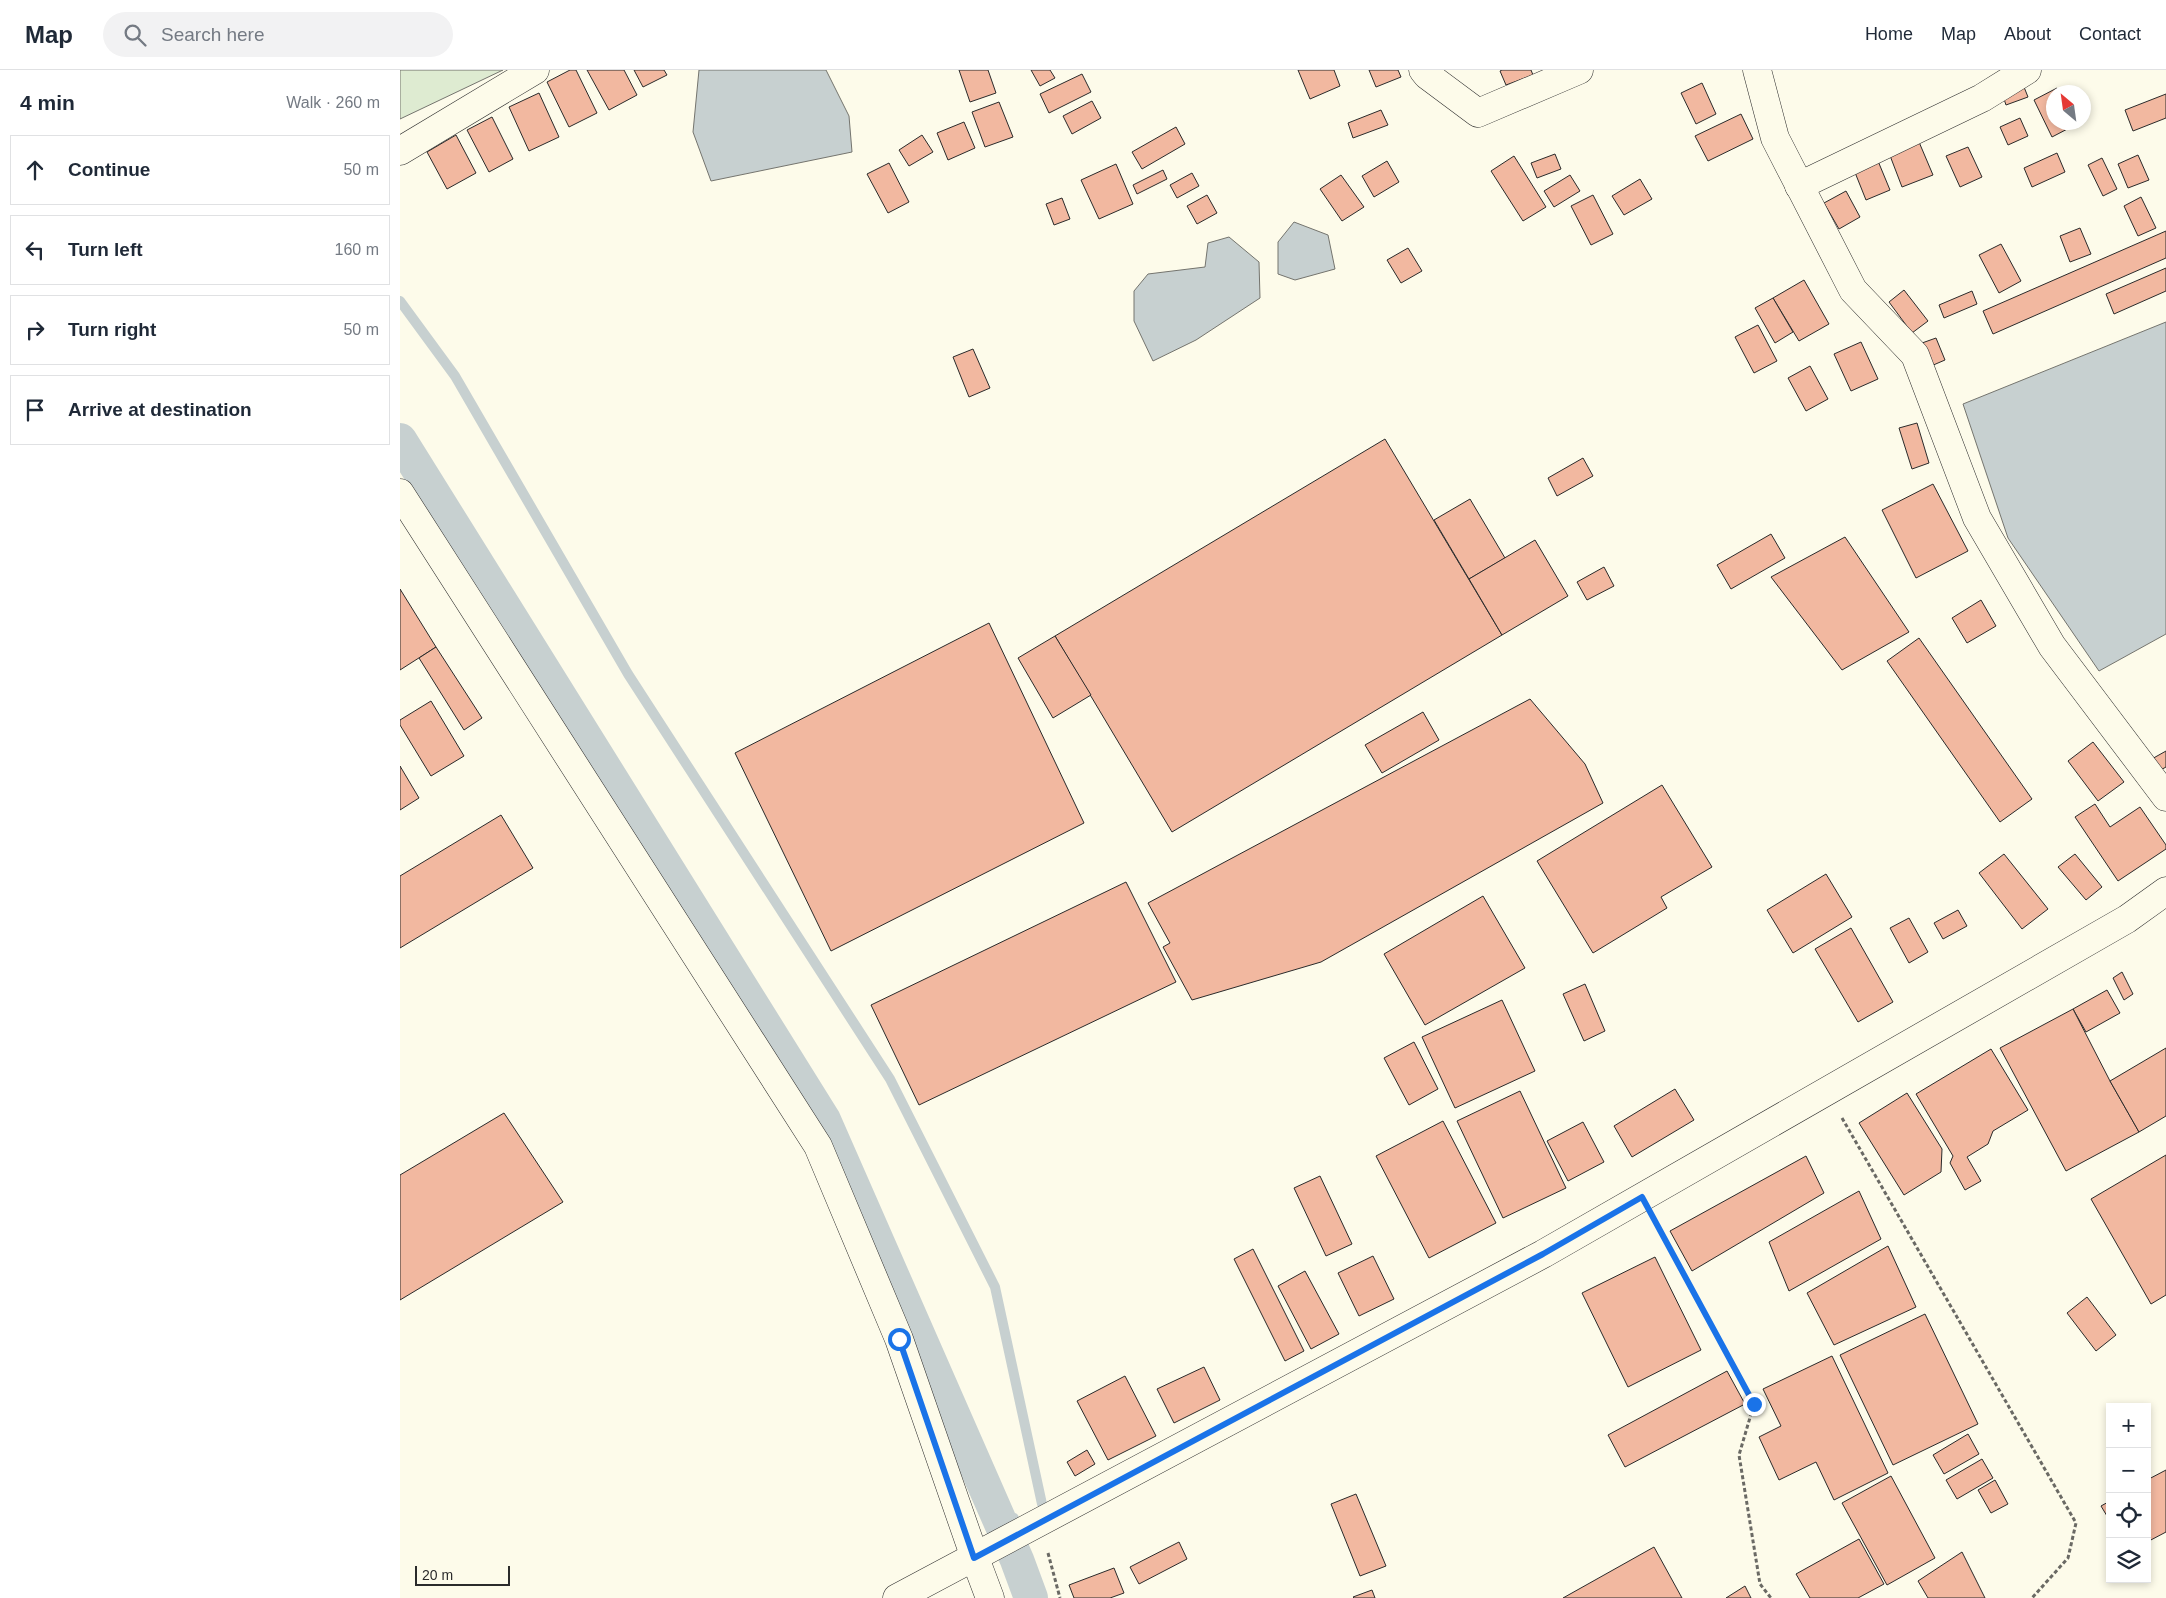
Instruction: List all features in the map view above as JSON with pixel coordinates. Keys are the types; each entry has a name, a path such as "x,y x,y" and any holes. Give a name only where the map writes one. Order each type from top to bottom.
{"street":[{"path":"400,151 535,70"},
{"path":"1423,70 1478,113 1579,70"},
{"path":"1757,70 1775,138 1853,290 1915,355 1977,518 2052,646 2166,798"},
{"path":"1799,186 1982,98 2027,70"},
{"path":"400,493 818,1146 899,1339 974,1558 990,1598"},
{"path":"897,1598 1543,1254 2127,919 2166,890"}],"path":[{"path":"1827,1091 2076,1523 2068,1558 2032,1598"},
{"path":"1642,1197 1754,1404 1739,1455 1760,1584 1771,1598"},
{"path":"1039,1523 1060,1598"}],"green space":[{"path":"400,70 503,70 400,119"}],"shaded area":[{"path":"699,70 826,70 849,116 852,152 711,181 693,132"},
{"path":"1294,222 1328,235 1335,269 1295,280 1278,274 1278,242"},
{"path":"1229,237 1259,262 1260,298 1196,340 1153,361 1134,321 1134,291 1148,274 1205,267 1208,243"},
{"path":"2166,322 2166,634 2099,671 2008,538 1963,404"}],"building":[{"path":"570,70 576,70 597,113 569,127 547,82"},
{"path":"587,70 624,70 637,95 609,110"},
{"path":"634,70 664,70 667,75 643,87"},
{"path":"959,70 988,70 996,93 970,102"},
{"path":"1031,70 1050,70 1055,78 1040,86"},
{"path":"1298,70 1334,70 1340,86 1310,99"},
{"path":"1369,70 1398,70 1401,77 1376,87"},
{"path":"1531,70 1533,75 1506,85 1500,71"},
{"path":"1082,74 1091,92 1049,113 1040,94"},
{"path":"2022,82 2028,97 2006,105 2001,90"},
{"path":"1702,83 1716,114 1696,124 1681,93"},
{"path":"539,93 559,137 529,151 509,107"},
{"path":"2046,94 2046,125 2034,100"},
{"path":"2166,94 2166,118 2133,131 2125,110"},
{"path":"1092,101 1101,118 1072,134 1063,116"},
{"path":"999,102 1013,137 985,147 972,112"},
{"path":"1381,110 1388,125 1353,138 1348,123"},
{"path":"1741,114 1753,139 1708,161 1695,136"},
{"path":"492,117 513,159 489,172 467,130"},
{"path":"2020,118 2028,136 2008,145 2000,127"},
{"path":"964,122 975,148 948,160 937,133"},
{"path":"1176,127 1185,144 1142,169 1132,152"},
{"path":"2049,130 2065,130 2052,137"},
{"path":"456,135 476,173 447,189 427,152"},
{"path":"922,135 933,152 909,166 899,150"},
{"path":"1919,142 1933,175 1902,187 1889,153"},
{"path":"1968,147 1982,177 1960,187 1946,156"},
{"path":"2057,153 2065,172 2032,187 2024,168"},
{"path":"1555,154 1561,169 1537,178 1531,163"},
{"path":"2138,155 2149,180 2128,188 2118,164"},
{"path":"1514,156 1546,207 1523,221 1491,171"},
{"path":"2102,158 2117,189 2103,196 2088,165"},
{"path":"1387,161 1399,182 1374,197 1362,176"},
{"path":"1878,161 1890,190 1866,200 1854,170"},
{"path":"889,163 909,202 888,213 867,174"},
{"path":"1116,164 1133,204 1099,219 1081,180"},
{"path":"1163,170 1167,179 1137,194 1133,185"},
{"path":"1192,173 1199,186 1177,198 1170,185"},
{"path":"1341,175 1364,207 1342,221 1320,189"},
{"path":"1570,175 1580,191 1554,207 1544,191"},
{"path":"1640,179 1652,199 1624,215 1612,196"},
{"path":"1846,191 1860,217 1839,229 1824,203"},
{"path":"1207,195 1217,213 1197,224 1187,206"},
{"path":"1593,195 1613,234 1591,245 1571,206"},
{"path":"2141,197 2156,228 2138,236 2124,206"},
{"path":"1062,198 1070,219 1054,225 1046,204"},
{"path":"2080,228 2091,254 2070,262 2060,236"},
{"path":"2166,231 2166,258 1993,334 1983,311"},
{"path":"2001,244 2021,281 1999,293 1979,255"},
{"path":"1408,248 1422,271 1401,283 1387,260"},
{"path":"2166,268 2166,291 2114,314 2106,294"},
{"path":"1804,280 1829,324 1799,341 1773,298"},
{"path":"1904,290 1928,321 1912,333 1889,302"},
{"path":"1972,291 1977,304 1944,318 1939,305"},
{"path":"1773,298 1793,332 1775,343 1755,308"},
{"path":"1758,325 1777,361 1754,373 1735,337"},
{"path":"1936,338 1945,360 1931,366 1922,343"},
{"path":"1861,342 1878,379 1851,391 1834,354"},
{"path":"973,349 990,388 969,397 953,357"},
{"path":"1810,366 1828,399 1806,411 1788,378"},
{"path":"1917,423 1929,463 1912,469 1899,428"},
{"path":"1385,439 1502,635 1172,832 1055,636"},
{"path":"1583,458 1593,476 1557,496 1548,478"},
{"path":"1933,484 1968,551 1916,578 1882,510"},
{"path":"1470,499 1505,558 1469,579 1434,520"},
{"path":"1771,534 1785,558 1731,589 1717,565"},
{"path":"1845,537 1909,632 1842,670 1771,577"},
{"path":"1535,540 1568,596 1502,635 1469,579"},
{"path":"1604,567 1614,586 1587,600 1577,582"},
{"path":"400,589 436,647 400,670"},
{"path":"1981,600 1996,626 1967,643 1952,618"},
{"path":"989,623 1084,823 831,951 735,753"},
{"path":"1055,636 1091,695 1053,718 1018,658"},
{"path":"1919,638 2032,799 2000,822 1887,661"},
{"path":"436,647 482,718 464,730 419,658"},
{"path":"1530,699 1585,764 1603,803 1321,962 1192,1000 1163,947 1170,943 1148,903"},
{"path":"431,701 464,756 431,776 400,725 400,720"},
{"path":"1423,712 1439,740 1382,773 1365,745"},
{"path":"2093,742 2124,782 2098,801 2068,761"},
{"path":"2166,751 2166,767 2157,772 2150,760"},
{"path":"400,766 419,798 400,810"},
{"path":"1662,785 1712,867 1661,897 1667,908 1593,953 1537,861"},
{"path":"2095,804 2110,827 2140,807 2166,845 2166,849 2118,881 2075,817"},
{"path":"501,815 533,868 400,948 400,876"},
{"path":"2004,854 2048,909 2022,929 1979,873"},
{"path":"2075,854 2102,887 2086,900 2058,867"},
{"path":"1826,874 1852,917 1793,953 1767,910"},
{"path":"1126,882 1176,982 919,1105 871,1005"},
{"path":"1483,896 1525,968 1425,1025 1384,954"},
{"path":"1958,910 1967,926 1943,939 1934,923"},
{"path":"1909,918 1928,952 1909,963 1890,928"},
{"path":"1851,928 1893,1002 1858,1022 1815,949"},
{"path":"2122,972 2133,994 2124,1000 2113,978"},
{"path":"1585,984 1605,1031 1584,1041 1563,994"},
{"path":"2107,990 2120,1013 2086,1032 2073,1009"},
{"path":"1502,1000 1535,1071 1455,1108 1422,1037"},
{"path":"2073,1009 2139,1132 2066,1171 2000,1048"},
{"path":"1414,1042 1438,1089 1409,1105 1384,1058"},
{"path":"2166,1048 2166,1116 2139,1132 2110,1081"},
{"path":"1991,1049 2028,1110 1993,1131 1988,1144 1967,1157 1981,1181 1965,1190 1950,1163 1953,1156 1916,1094"},
{"path":"1675,1089 1694,1120 1632,1157 1614,1126"},
{"path":"1520,1091 1566,1188 1503,1218 1457,1121"},
{"path":"1907,1093 1942,1149 1941,1172 1904,1195 1859,1123"},
{"path":"504,1113 563,1202 400,1300 400,1175"},
{"path":"1443,1121 1496,1223 1429,1258 1376,1156"},
{"path":"1583,1122 1604,1162 1568,1181 1547,1141"},
{"path":"2166,1155 2166,1295 2151,1304 2091,1199"},
{"path":"1806,1156 1824,1193 1692,1271 1670,1231"},
{"path":"1320,1176 1352,1244 1326,1256 1294,1188"},
{"path":"1859,1191 1881,1239 1789,1291 1769,1242"},
{"path":"1888,1246 1916,1307 1834,1345 1807,1293"},
{"path":"1253,1249 1304,1351 1285,1361 1234,1259"},
{"path":"1373,1256 1394,1299 1359,1316 1338,1273"},
{"path":"1655,1257 1701,1350 1628,1387 1582,1293"},
{"path":"1305,1271 1339,1334 1311,1349 1278,1286"},
{"path":"2087,1297 2116,1335 2096,1351 2067,1313"},
{"path":"1925,1314 1978,1424 1893,1465 1840,1355"},
{"path":"1832,1356 1888,1473 1834,1500 1816,1462 1779,1480 1759,1437 1781,1426 1763,1389"},
{"path":"1204,1367 1220,1400 1174,1423 1157,1389"},
{"path":"1727,1371 1745,1404 1625,1467 1608,1435"},
{"path":"1125,1376 1156,1436 1108,1460 1077,1401"},
{"path":"1968,1434 1979,1454 1944,1474 1933,1455"},
{"path":"1087,1450 1095,1464 1075,1476 1067,1462"},
{"path":"1982,1459 1993,1478 1957,1499 1946,1480"},
{"path":"2166,1470 2166,1532 2151,1540 2151,1493 2151,1478"},
{"path":"1891,1476 1935,1558 1887,1585 1842,1503"},
{"path":"1995,1480 2008,1504 1991,1513 1978,1490"},
{"path":"1356,1494 1386,1566 1360,1576 1331,1504"},
{"path":"2106,1503 2106,1514 2101,1506"},
{"path":"1859,1539 1884,1584 1858,1598 1810,1598 1796,1574"},
{"path":"1179,1542 1187,1559 1139,1584 1130,1567"},
{"path":"1654,1547 1682,1598 1563,1598"},
{"path":"1962,1552 1985,1598 1928,1598 1918,1581"},
{"path":"1114,1568 1124,1593 1110,1598 1074,1598 1069,1585"},
{"path":"1745,1586 1751,1598 1726,1598"},
{"path":"1372,1590 1375,1598 1353,1597"}],"waterway":[{"path":"400,301 455,376 628,674 890,1079 995,1287 1042,1504"},
{"path":"400,440 824,1120 1017,1560 1031,1598"},
{"path":"1001,1524 1014,1518"}],"route":[{"path":"899,1339 974,1558 1543,1254 1642,1197 1754,1404"}]}
